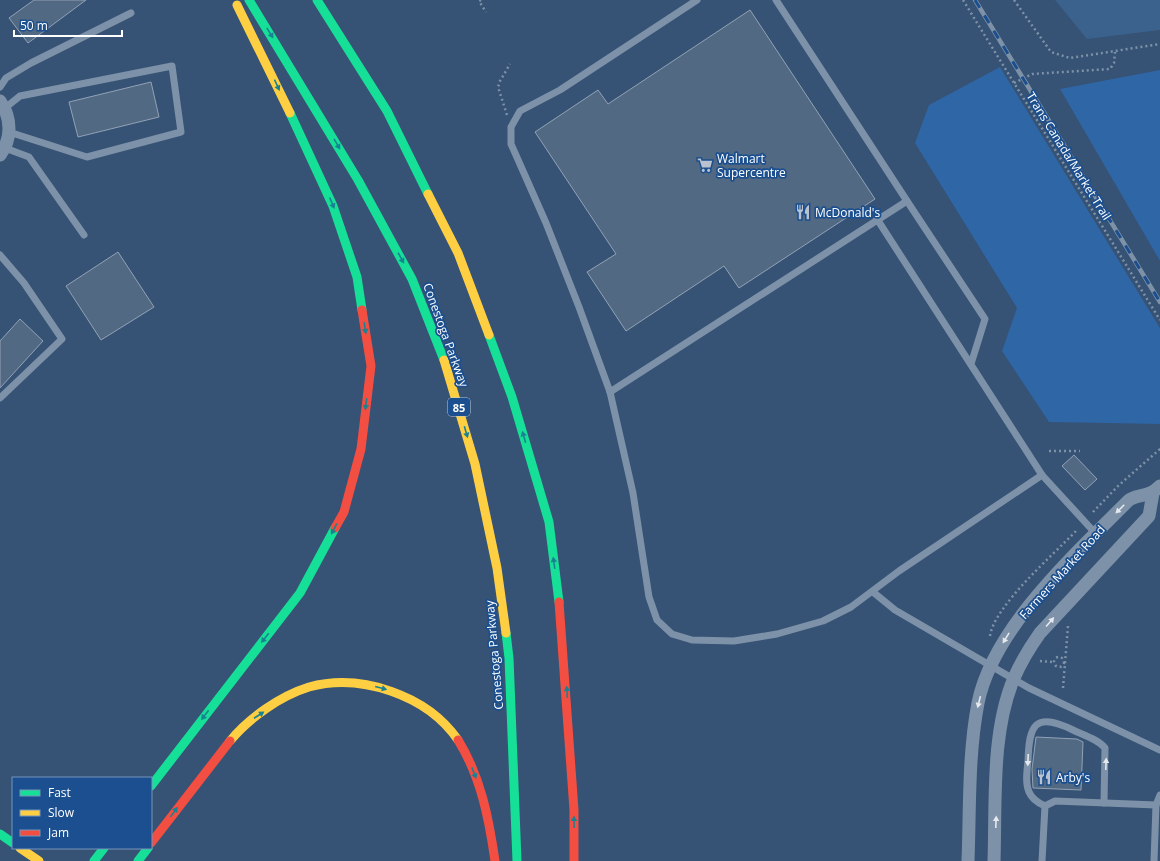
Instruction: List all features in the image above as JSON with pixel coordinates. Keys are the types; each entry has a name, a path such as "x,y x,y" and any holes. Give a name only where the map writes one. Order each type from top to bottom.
{"main road":[{"path":"152,785 300,593 344,512 361,449 371,366 357,277 333,206 269,67 234,0"},
{"name":"Conestoga Parkway","path":"249,0 358,180 412,278 450,376 475,464 497,568 509,658 517,861"},
{"path":"317,0 387,111 458,253 512,396 549,522 557,580 564,651 574,810 574,861"},
{"path":"152,842 209,765 244,726 281,701 310,687 344,683 372,686 394,692 418,704 456,738 473,769 487,811 495,861"},
{"path":"0,834 12,842"},
{"path":"21,849 39,861"},
{"path":"94,861 103,849"},
{"path":"138,861 147,849"}],"street":[{"path":"2,105 9,122 9,132 2,152"},
{"name":"Farmers Market Road","path":"968,861 974,731 978,702 991,665 1006,639 1033,600 1130,499 1157,490"},
{"name":"Farmers Market Road","path":"994,861 998,755 1005,711 1014,678 1028,650 1040,633 1149,516 1157,490"}],"lane":[{"path":"697,0 560,90 520,111 511,127 511,144 549,230 610,392 630,479 649,597 657,620 672,634 692,640 734,641 777,634 824,622 873,592 899,571 1042,475"},
{"path":"776,0 985,319 971,364"},
{"path":"0,87 6,78 131,13"},
{"path":"2,105 20,96 172,66 181,132 87,156 9,132"},
{"path":"2,152 29,157 84,235"},
{"path":"610,392 907,201"},
{"path":"877,219 1042,475 1096,534"},
{"path":"0,256 24,283 62,339 0,398"},
{"path":"873,592 895,610 1029,688 1160,750"},
{"path":"1044,806 1032,798 1027,784 1029,737 1036,725 1046,721 1057,723 1098,742 1105,748 1104,803"},
{"path":"1154,861 1156,805 1160,795"},
{"path":"1044,806 1055,801 1156,805"},
{"path":"1042,861 1044,806"}],"path":[{"path":"480,0 486,12"},
{"name":"Trans Canada/Market Trail","path":"963,0 1160,320"},
{"path":"1014,0 1052,52 1070,58 1160,44"},
{"path":"1014,83 1032,74 1110,69 1114,63 1115,52"},
{"path":"510,64 500,80 498,87 511,127"},
{"path":"1093,512 1118,486 1160,449"},
{"path":"1049,451 1080,451"},
{"path":"990,636 991,629 1004,608 1076,531"},
{"path":"1063,688 1068,626"},
{"path":"1053,662 1054,659 1060,658 1065,663"},
{"path":"1040,660 1053,662 1060,668 1065,663"}],"shaded area":[{"path":"1055,0 1160,0 1160,30 1087,39"},
{"path":"1000,67 1160,328 1160,424 1049,422 1002,351 1017,308 915,143 929,105"},
{"path":"1160,70 1160,261 1060,89"}],"building":[{"path":"34,0 86,0 28,43 9,18"},
{"name":"Walmart Supercentre","path":"750,10 875,199 739,288 724,266 626,331 587,272 616,254 535,132 598,90 608,104"},
{"path":"151,82 159,117 78,137 69,102"},
{"path":"118,252 154,307 101,340 66,286"},
{"path":"20,319 43,341 0,388 0,341"},
{"path":"1074,455 1097,479 1085,490 1062,466"},
{"path":"1036,737 1077,739 1083,742 1081,790 1033,788 1032,769"}],"railway":[{"path":"975,0 1160,302"}],"traffic: fast":[{"path":"249,0 358,180 412,279 444,360"},
{"path":"317,0 387,111 428,194"},
{"path":"290,113 333,206 357,277 362,310"},
{"path":"489,335 512,397 549,522 559,602"},
{"path":"152,785 300,593 335,528"},
{"path":"506,633 509,658 517,861"},
{"path":"0,834 12,842"},
{"path":"94,861 103,849"},
{"path":"138,861 147,849"}],"traffic: slow":[{"path":"237,5 290,113"},
{"path":"428,194 458,253 489,335"},
{"path":"444,360 475,464 497,568 506,633"},
{"path":"230,741 246,724 276,702 309,687 329,683 350,683 391,691 411,700 429,711 445,724 458,740"},
{"path":"21,849 39,861"}],"traffic: jam":[{"path":"335,528 344,512 361,449 371,366 362,310"},
{"path":"559,602 574,810 574,861"},
{"path":"458,740 473,769 483,799 495,861"},
{"path":"152,842 230,741"}],"place":[{"name":"Walmart Supercentre","path":"705,165"},
{"name":"McDonald's","path":"803,212"},
{"name":"Arby's","path":"1044,777"}]}
